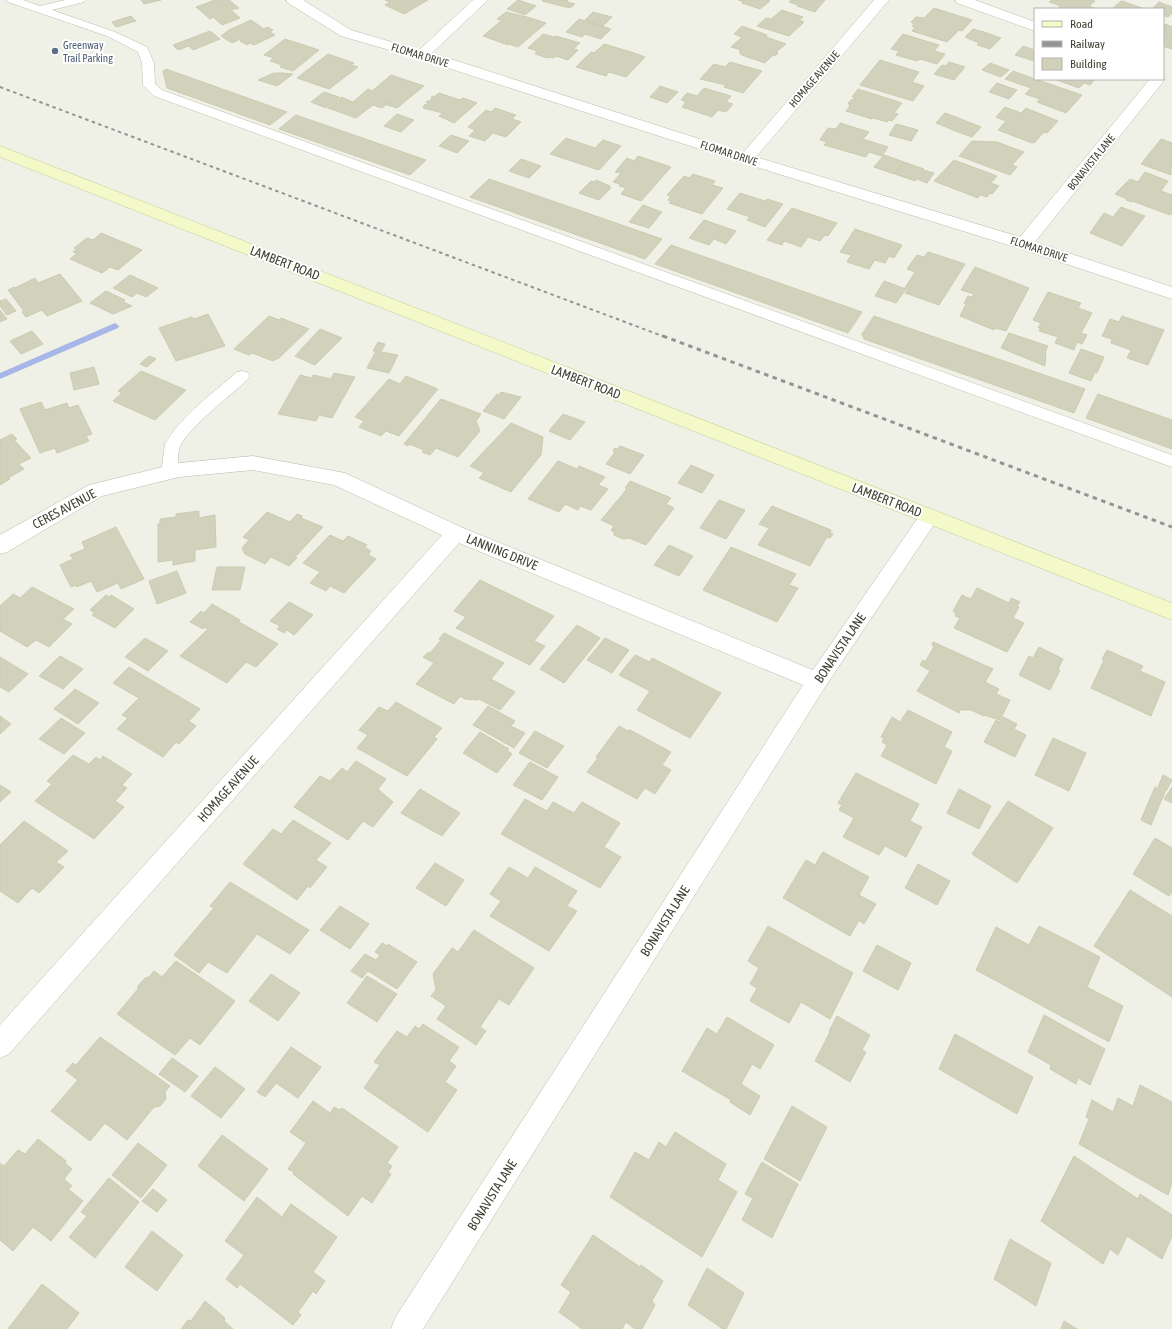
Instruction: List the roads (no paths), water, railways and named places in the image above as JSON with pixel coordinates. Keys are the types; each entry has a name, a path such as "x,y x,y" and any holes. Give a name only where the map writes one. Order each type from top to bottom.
{"main road":[{"name":"LAMBERT ROAD","path":"0,151 1172,612"}],"street":[{"name":"FLOMAR DRIVE","path":"293,0 346,33 422,55 746,159 1024,244 1172,293"},
{"path":"422,55 481,0"},
{"name":"HOMAGE AVENUE","path":"746,159 882,0"},
{"path":"962,0 1034,27"},
{"name":"BONAVISTA LANE","path":"1024,244 1157,80"},
{"name":"LANNING DRIVE","path":"174,471 253,463 338,478 456,533 817,681"},
{"name":"CERES AVENUE","path":"0,546 96,490 174,471"},
{"name":"BONAVISTA LANE","path":"406,1329 817,681 929,517"},
{"name":"HOMAGE AVENUE","path":"0,1045 456,533"}],"lane":[{"path":"12,0 111,34 143,50 148,63 149,85 158,94 1172,461"},
{"path":"40,9 80,0"},
{"path":"174,471 173,444 187,426 242,376"}],"waterway":[{"path":"0,376 115,326"}],"railway":[{"path":"0,87 665,337"},
{"path":"663,336 1172,527"}],"place":[{"name":"Greenway Trail Parking","path":"55,51"}]}
